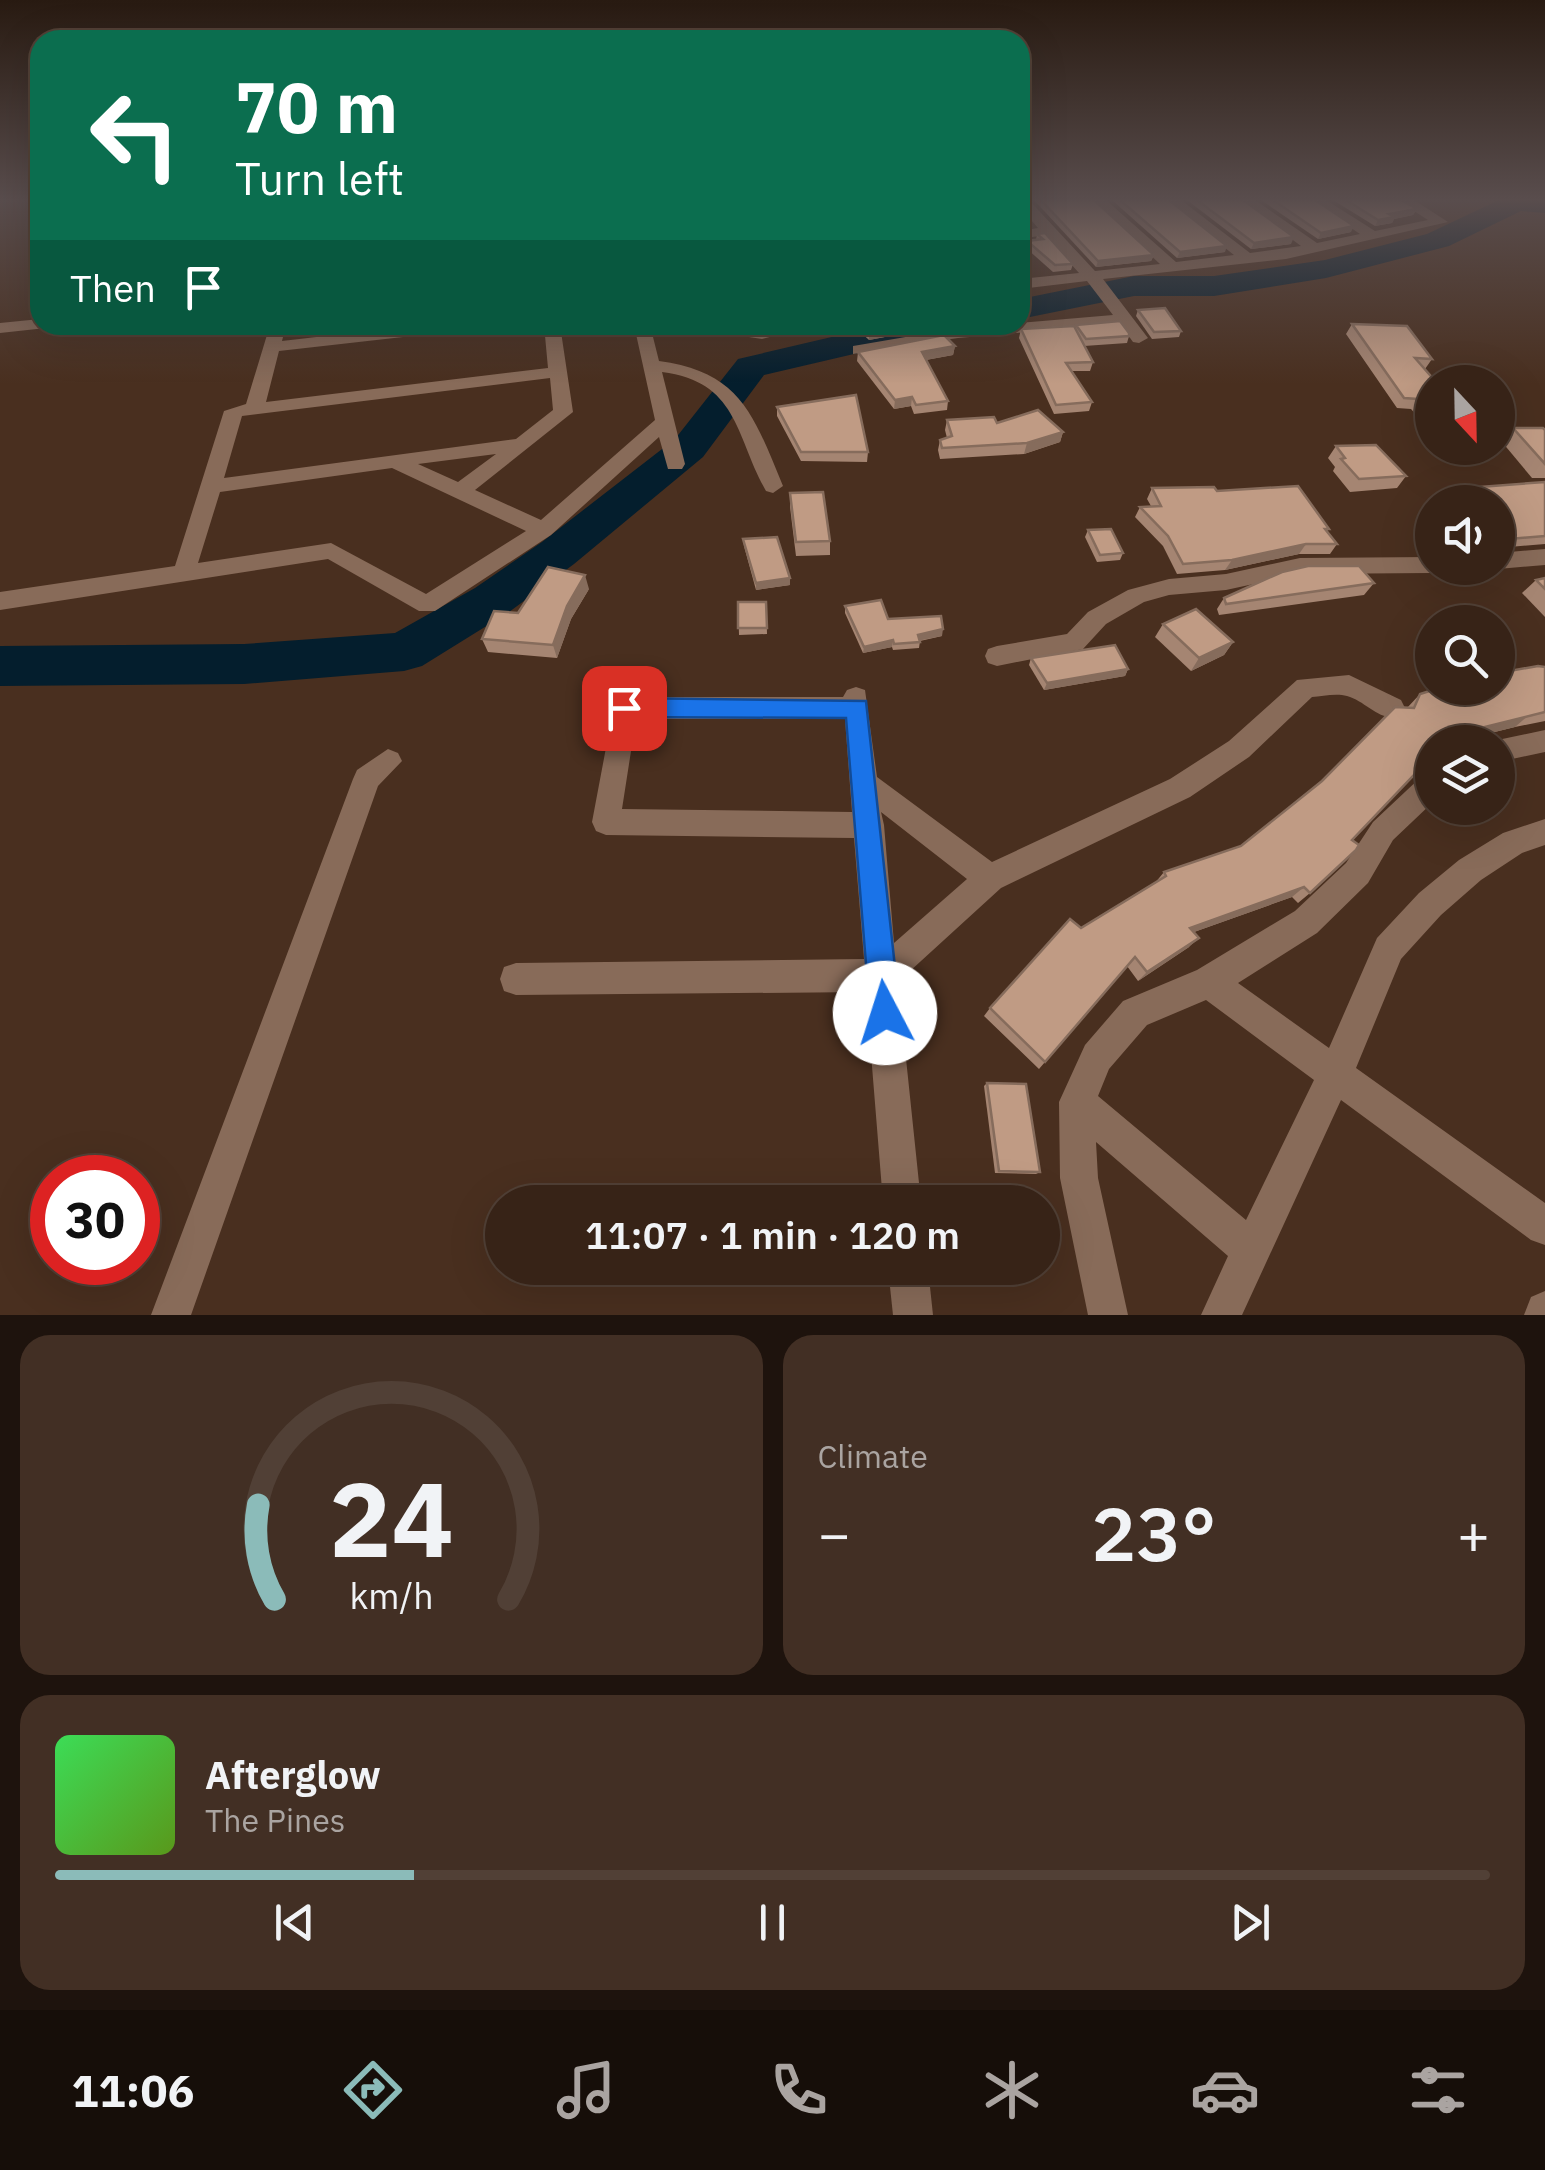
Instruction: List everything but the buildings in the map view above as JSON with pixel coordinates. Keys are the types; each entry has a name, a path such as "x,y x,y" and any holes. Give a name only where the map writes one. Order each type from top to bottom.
{"street":[{"path":"1078,261 1139,338"},
{"path":"1166,261 1175,269"},
{"path":"1030,284 1100,287 1175,269 1231,261"},
{"path":"1030,327 1123,319"},
{"path":"0,328 30,325"},
{"path":"254,409 275,335"},
{"path":"272,346 373,335"},
{"path":"460,492 562,412 553,335"},
{"path":"644,335 673,456"},
{"path":"859,350 946,335"},
{"path":"650,365 682,367 730,395 773,486"},
{"path":"184,573 234,411 558,372"},
{"path":"0,601 330,551 427,605 544,530 664,422"},
{"path":"211,486 522,444"},
{"path":"394,461 544,530"},
{"path":"1515,560 1545,558"},
{"path":"997,656 1074,642 1096,618 1136,596 1170,587 1226,582 1300,566 1415,565"},
{"path":"516,980 882,975 990,878 1180,788 1239,749 1306,687 1349,685 1392,708"},
{"path":"869,825 606,822 624,708 857,703 869,825 901,1185"},
{"path":"1515,747 1545,741"},
{"path":"171,1315 367,779 388,761"},
{"path":"864,784 990,878"},
{"path":"1108,1315 1080,1178 1076,1102 1097,1057 1134,1013 1208,982 1306,922 1358,872 1384,832 1415,802"},
{"path":"1221,1315 1368,1005 1388,949 1430,904 1470,870 1513,843 1545,832"},
{"path":"1208,982 1545,1226"},
{"path":"1076,1102 1254,1252"},
{"path":"909,1285 912,1315"}],"waterway":[{"path":"1030,307 1134,286 1214,286 1355,261"},
{"path":"0,666 244,664 404,652 492,600 558,553 689,448 751,367 885,335"}],"route":[{"path":"624,708 857,708 885,1013"}]}
